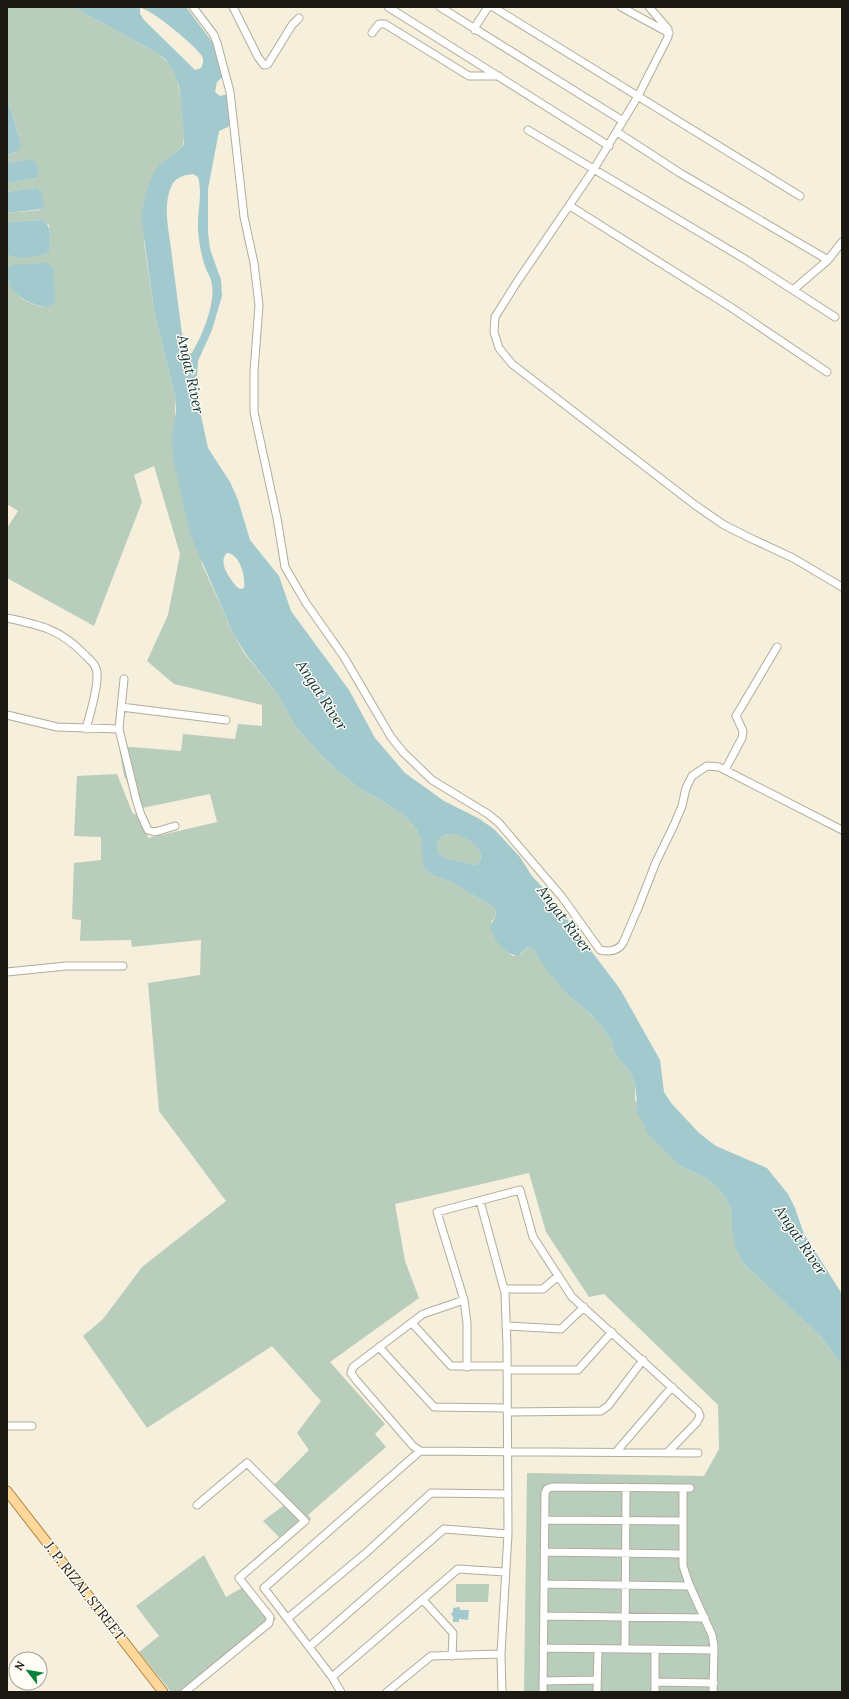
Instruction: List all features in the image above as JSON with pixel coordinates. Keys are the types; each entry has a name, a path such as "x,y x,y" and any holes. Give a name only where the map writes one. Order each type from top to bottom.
{"main road":[{"name":"J. P. RIZAL STREET","path":"7,1491 163,1692"}],"street":[{"path":"194,7 214,35 230,92 244,217 254,263 259,305 254,371 254,412 277,518 284,567 306,603 344,656 391,737 424,774 488,814 499,823 562,896 600,950 607,952 620,947 623,943 656,862 682,806 686,788 692,776 707,766 720,767 842,830"},
{"path":"233,7 258,57 264,65 268,64 292,26 299,18"},
{"path":"388,7 609,146"},
{"path":"440,7 623,121"},
{"path":"476,30 475,26 488,7"},
{"path":"493,7 800,196"},
{"path":"621,7 668,33"},
{"path":"649,7 668,29 668,33 651,72 609,146 495,317 494,332 499,348 512,364 695,505 724,525 793,558 842,587"},
{"path":"372,33 379,24 385,24 469,76 499,76"},
{"path":"528,130 748,261 835,317"},
{"path":"617,132 680,173 828,260"},
{"path":"570,206 732,308 827,372"},
{"path":"793,290 828,260 842,242"},
{"path":"7,618 31,623 60,633 75,645 94,664 97,674 86,729"},
{"path":"725,770 742,738 743,731 736,716 777,647"},
{"path":"124,679 118,729 141,815 148,830 155,832 175,826"},
{"path":"121,707 226,720"},
{"path":"7,715 57,727 118,729"},
{"path":"7,972 66,966 123,966"},
{"path":"467,1367 464,1300 438,1212 520,1190 534,1237 572,1297 698,1411 700,1416 697,1422 668,1452"},
{"path":"480,1201 504,1289 506,1326 508,1534 501,1654 502,1692"},
{"path":"504,1289 544,1289 558,1276"},
{"path":"464,1300 424,1314 353,1367 352,1373 412,1446 420,1451 698,1453"},
{"path":"506,1326 561,1329 584,1307"},
{"path":"412,1323 451,1366 467,1367 578,1370 612,1332"},
{"path":"379,1347 434,1408 601,1411 608,1406 643,1360"},
{"path":"616,1452 672,1387"},
{"path":"7,1426 32,1426"},
{"path":"341,1692 332,1677 264,1588 420,1451"},
{"path":"185,1692 269,1623 270,1617 239,1578 305,1521 247,1463 197,1506"},
{"path":"543,1692 545,1493 550,1488 686,1488 683,1521 683,1566 690,1586 712,1635 714,1650 713,1692"},
{"path":"625,1649 626,1488"},
{"path":"288,1618 367,1552 431,1493 508,1494"},
{"path":"545,1520 683,1521"},
{"path":"309,1647 444,1529 508,1534"},
{"path":"544,1552 683,1554"},
{"path":"332,1677 458,1569 506,1572"},
{"path":"544,1584 690,1586"},
{"path":"423,1600 454,1634 452,1656"},
{"path":"544,1616 705,1618"},
{"path":"543,1648 714,1650"},
{"path":"597,1692 598,1649"},
{"path":"655,1650 655,1692"},
{"path":"387,1692 431,1656 501,1654"},
{"path":"543,1681 597,1680"},
{"path":"655,1682 714,1683"}],"green space":[{"path":"7,7 73,7 157,53 174,71 182,108 184,139 181,148 170,157 144,242 154,310 175,396 175,424 202,564 233,633 244,653 278,695 296,727 318,752 339,772 359,788 384,802 408,819 417,830 421,840 426,869 430,874 449,881 495,908 496,916 491,922 501,947 513,956 521,954 528,947 533,949 569,996 592,1015 611,1041 615,1054 630,1072 635,1084 635,1100 680,1166 704,1177 714,1184 727,1199 732,1213 731,1224 743,1263 821,1337 842,1365 842,1692 524,1692 527,1473 704,1476 719,1449 718,1405 604,1294 589,1297 546,1232 529,1173 395,1204 405,1261 419,1298 330,1362 385,1424 375,1434 386,1447 308,1515 311,1519 284,1542 263,1521 287,1503 273,1486 309,1450 297,1433 321,1401 272,1346 147,1428 83,1336 103,1319 142,1267 226,1201 159,1111 148,983 200,975 201,940 132,947 131,940 80,941 81,920 72,919 74,863 101,860 101,837 74,836 77,776 117,774 133,814 143,813 148,838 217,822 210,794 142,808 124,776 119,746 181,751 183,734 235,739 238,724 262,726 262,705 174,684 147,661 168,615 180,554 154,466 134,475 142,502 94,626 7,578 7,528 18,511 7,504 7,252 8,254 28,257 47,254 50,252 49,225 42,220 7,222 7,213 40,210 36,188 7,192 7,183 35,178 29,159 7,163 7,155 15,153 21,144 7,97","holes":["8,279 43,307 30,303 21,298 14,291"]},
{"path":"448,834 458,835 472,842 481,854 480,861 476,865 446,858 439,854 437,842 442,836"},
{"path":"204,1555 226,1597 245,1586 276,1619 185,1692 171,1692 139,1652 159,1636 136,1606"},
{"path":"456,1584 489,1584 488,1602 456,1602"}],"water":[{"name":"Angat River","path":"73,7 186,7 216,47 225,75 217,82 215,92 220,96 228,94 231,122 228,127 219,131 208,189 208,232 210,249 221,280 222,296 212,330 198,361 197,377 199,406 208,448 230,482 238,500 250,540 279,576 291,611 349,690 375,738 405,773 444,801 478,818 494,829 520,857 532,876 546,891 620,989 660,1060 664,1092 671,1103 699,1133 716,1146 767,1168 788,1194 795,1208 804,1234 842,1294 842,1365 821,1337 743,1263 736,1248 731,1224 732,1213 727,1199 714,1184 704,1177 680,1166 649,1135 638,1114 635,1084 630,1072 615,1054 611,1041 592,1015 569,996 551,975 533,949 528,947 518,956 503,949 496,941 490,926 496,916 495,908 449,881 430,874 424,868 421,840 417,830 408,819 384,802 359,788 318,752 296,727 278,695 245,653 233,633 190,534 173,457 172,438 176,411 175,396 154,310 141,216 146,193 152,176 160,164 178,151 184,144 179,86 174,72 165,59 157,53","holes":["140,8 153,14 172,28 198,51 203,58 201,68 195,70 143,19 140,13","193,174 198,177 200,190 198,223 200,249 206,270 211,279 212,288 211,307 208,317 192,353 187,354 184,349 168,231 167,213 168,195 171,187 175,181 183,176","227,553 232,554 239,562 243,572 244,588 240,589 231,580 224,566 224,557","453,834 472,842 481,854 480,861 476,865 446,858 439,854 437,842 442,836"]},
{"path":"7,97 21,144 16,152 7,155"},
{"path":"29,159 36,162 39,175 35,178 7,183 7,163"},
{"path":"36,188 41,192 44,205 43,209 7,213 7,192"},
{"path":"42,220 48,225 49,229 50,252 47,254 22,258 8,254 7,222"},
{"path":"47,263 53,268 55,302 47,306 42,306 28,302 18,295 11,287 8,269 12,265"},
{"path":"460,1607 460,1610 469,1610 468,1620 459,1619 459,1622 453,1622 453,1617 451,1614 453,1612 453,1608"}]}
